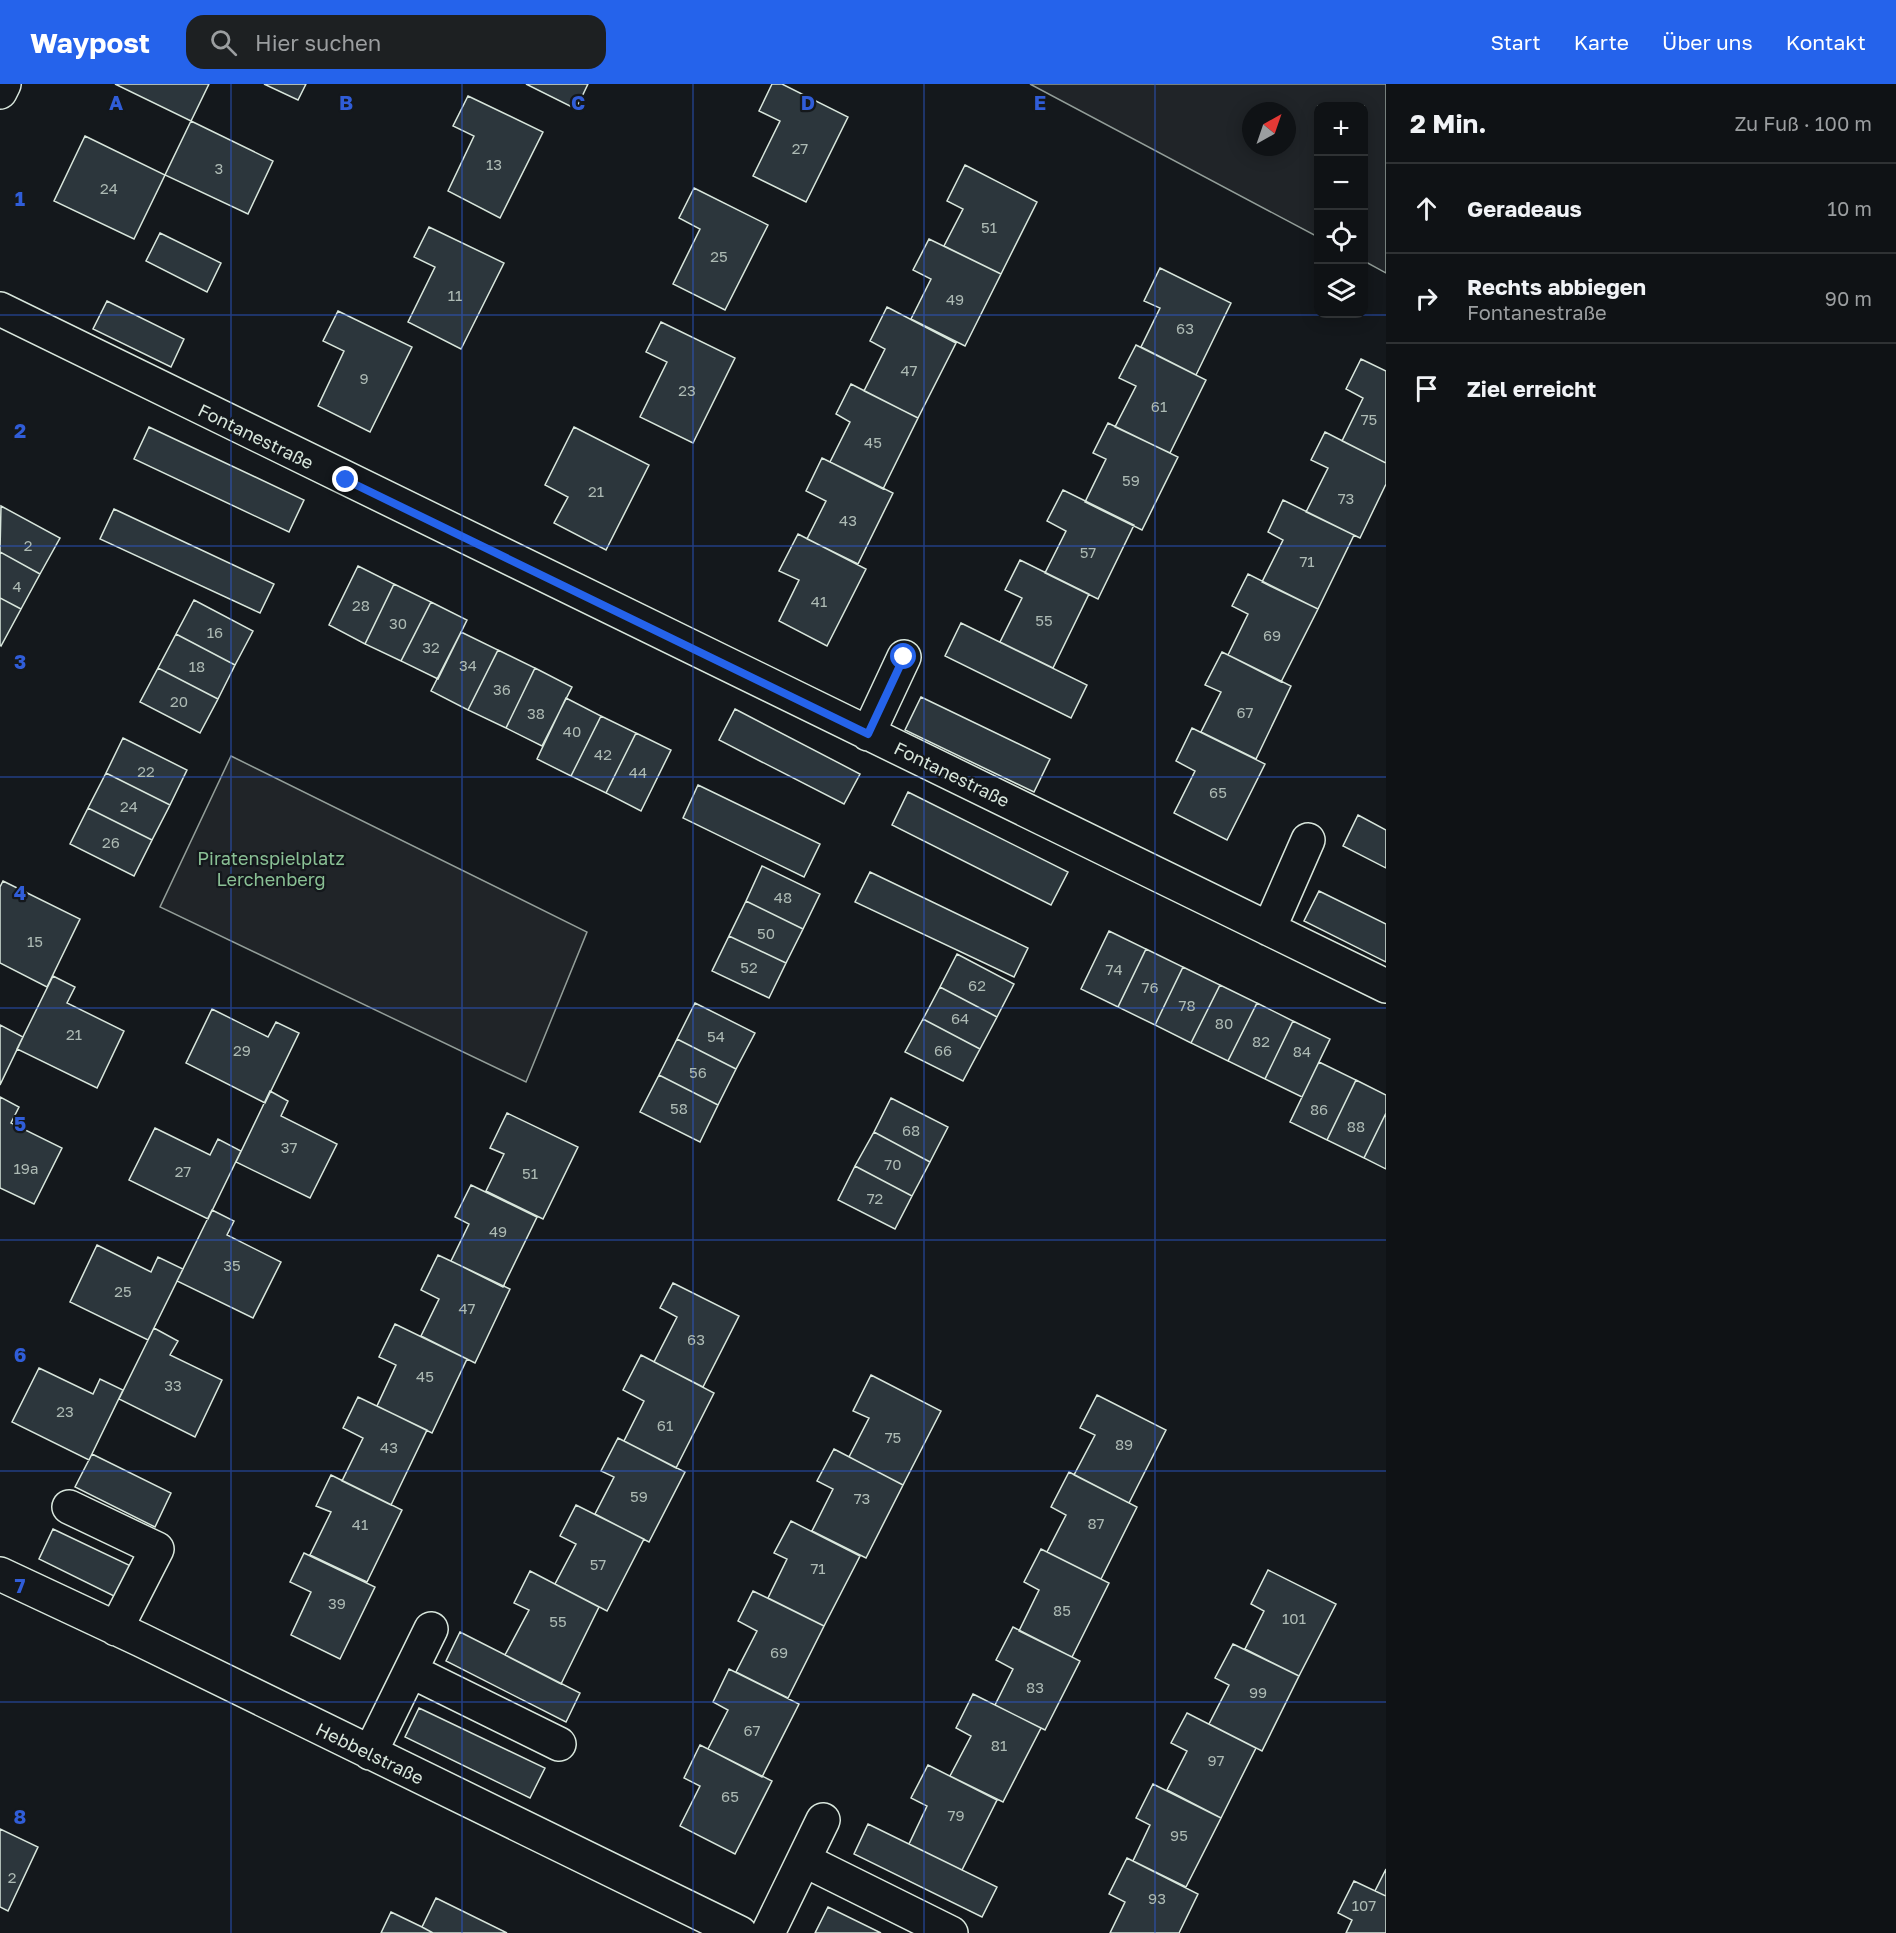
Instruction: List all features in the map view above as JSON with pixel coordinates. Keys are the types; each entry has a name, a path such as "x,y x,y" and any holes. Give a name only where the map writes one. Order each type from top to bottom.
{"street":[{"path":"0,92 4,84"},
{"name":"Fontanestraße","path":"0,309 1386,986"},
{"path":"868,734 904,657"},
{"path":"1269,929 1308,840"},
{"path":"69,1507 157,1549 116,1629"},
{"name":"Hebbelstraße","path":"0,1574 740,1933"},
{"path":"370,1753 431,1629"},
{"path":"411,1671 559,1744"},
{"path":"768,1933 823,1820"},
{"path":"804,1860 951,1933"}],"green space":[{"path":"1030,84 1386,84 1386,273 1368,263 1368,102 1314,102 1314,235"},
{"name":"Piratenspielplatz Lerchenberg","path":"231,756 587,932 526,1082 160,907"}],"building":[{"path":"115,84 209,84 191,121"},
{"path":"264,84 306,84 298,100"},
{"path":"526,84 588,84 576,109"},
{"path":"772,84 782,84 848,117 806,202 753,176 780,121 759,111"},
{"path":"468,96 543,132 500,218 448,191 474,136 453,126"},
{"path":"191,121 273,161 248,214 165,175"},
{"path":"85,136 165,175 134,239 54,201"},
{"path":"965,165 1037,202 1001,274 944,246 963,209 947,201"},
{"path":"694,188 768,225 725,310 673,284 700,229 679,218"},
{"path":"429,227 504,263 461,349 408,322 435,267 414,257"},
{"path":"160,233 221,263 207,292 146,261"},
{"path":"929,239 1001,274 965,346 911,319 931,279 913,270"},
{"path":"1160,268 1231,303 1196,375 1141,347 1160,308 1144,301"},
{"path":"107,301 184,339 171,367 93,329"},
{"path":"887,307 956,343 918,418 864,391 885,349 870,341"},
{"path":"338,311 412,347 370,432 318,406 344,351 323,341"},
{"path":"661,322 735,358 693,443 640,417 667,362 646,352"},
{"path":"1136,345 1206,380 1170,453 1115,427 1136,386 1119,378"},
{"path":"1361,359 1386,371 1386,463 1342,441 1363,398 1346,389"},
{"path":"851,384 918,418 883,489 830,462 850,422 836,414"},
{"path":"1108,423 1178,457 1142,530 1085,502 1106,459 1093,453"},
{"path":"149,427 304,500 289,532 134,459"},
{"path":"574,427 649,465 606,550 554,523 568,497 545,485"},
{"path":"1325,432 1386,463 1386,484 1360,538 1306,512 1328,468 1311,460"},
{"path":"822,458 893,493 858,564 807,539 826,501 806,491"},
{"path":"1063,490 1134,525 1098,599 1045,573 1066,531 1047,521"},
{"path":"1283,500 1354,535 1318,609 1262,582 1283,540 1268,532"},
{"path":"1,506 60,538 40,574 0,552"},
{"path":"114,509 274,584 260,613 100,539"},
{"path":"798,534 866,569 827,646 779,621 799,580 779,571"},
{"path":"0,552 40,574 21,609 0,598"},
{"path":"1020,560 1089,594 1053,668 1000,642 1022,598 1005,590"},
{"path":"358,566 394,584 365,644 329,625"},
{"path":"1248,574 1318,609 1281,682 1228,655 1248,614 1232,606"},
{"path":"394,584 431,602 401,661 365,644"},
{"path":"0,598 21,609 1,646 0,645"},
{"path":"194,600 253,631 235,665 176,634"},
{"path":"431,602 467,620 438,679 401,661"},
{"path":"961,623 1087,685 1071,718 945,656"},
{"path":"461,632 498,650 468,710 431,691"},
{"path":"176,634 235,665 218,699 158,668"},
{"path":"498,650 535,668 506,728 468,710"},
{"path":"1222,652 1291,686 1256,759 1201,732 1221,692 1205,685"},
{"path":"158,668 218,699 200,733 140,702"},
{"path":"535,668 572,687 542,746 506,728"},
{"path":"921,697 1050,759 1034,792 905,730"},
{"path":"566,698 601,716 571,776 537,759"},
{"path":"735,709 860,774 844,804 719,740"},
{"path":"601,716 636,733 606,793 571,776"},
{"path":"1192,728 1265,764 1227,840 1174,813 1195,771 1176,761"},
{"path":"636,733 671,750 641,811 606,793"},
{"path":"123,738 187,770 170,805 106,773"},
{"path":"106,773 170,805 152,840 88,808"},
{"path":"698,785 820,844 804,877 683,818"},
{"path":"908,792 1068,872 1051,905 892,825"},
{"path":"88,808 152,840 134,876 70,844"},
{"path":"1358,815 1386,830 1386,868 1343,846"},
{"path":"762,866 820,894 803,929 746,901"},
{"path":"870,872 1028,948 1014,977 855,902"},
{"path":"3,881 80,919 47,987 0,963 0,887"},
{"path":"1319,891 1386,924 1386,962 1304,921"},
{"path":"746,901 803,929 786,963 729,936"},
{"path":"1109,931 1146,949 1118,1007 1081,989"},
{"path":"729,936 786,963 769,998 712,971"},
{"path":"1146,949 1183,967 1155,1025 1118,1007"},
{"path":"957,954 1014,984 997,1017 940,987"},
{"path":"1183,967 1220,985 1191,1043 1155,1025"},
{"path":"53,976 75,987 67,1003 124,1031 97,1088 17,1049"},
{"path":"1220,985 1257,1003 1228,1061 1191,1043"},
{"path":"940,987 997,1017 980,1049 923,1019"},
{"path":"695,1003 755,1033 736,1069 677,1039"},
{"path":"1257,1003 1293,1021 1265,1079 1228,1061"},
{"path":"212,1009 268,1037 276,1022 299,1033 265,1103 186,1063"},
{"path":"923,1019 980,1049 963,1081 905,1052"},
{"path":"1293,1021 1330,1039 1302,1097 1265,1079"},
{"path":"0,1025 23,1037 0,1085"},
{"path":"677,1039 736,1069 718,1105 659,1075"},
{"path":"1319,1062 1356,1080 1327,1140 1290,1122"},
{"path":"659,1075 718,1105 700,1142 640,1112"},
{"path":"1356,1080 1386,1095 1386,1113 1364,1158 1327,1140"},
{"path":"270,1091 288,1101 281,1116 337,1144 310,1198 236,1162"},
{"path":"0,1097 19,1107 11,1123 62,1148 34,1204 0,1188"},
{"path":"891,1098 948,1127 930,1162 874,1132"},
{"path":"507,1113 578,1147 543,1219 486,1191 504,1154 490,1148"},
{"path":"1386,1113 1386,1169 1364,1158"},
{"path":"155,1128 210,1155 218,1139 241,1151 208,1219 129,1180"},
{"path":"874,1132 930,1162 912,1196 855,1166"},
{"path":"855,1166 912,1196 895,1229 838,1200"},
{"path":"471,1185 537,1217 503,1287 451,1261 469,1224 455,1217"},
{"path":"212,1210 234,1221 227,1235 281,1262 253,1318 177,1281"},
{"path":"97,1245 151,1272 158,1257 183,1269 148,1340 70,1302"},
{"path":"438,1255 510,1289 475,1363 421,1336 439,1299 421,1290"},
{"path":"673,1283 739,1316 703,1387 654,1362 677,1317 660,1308"},
{"path":"395,1324 467,1359 432,1433 377,1406 396,1365 379,1357"},
{"path":"154,1328 178,1341 170,1355 222,1380 195,1437 119,1399"},
{"path":"641,1355 714,1393 676,1468 624,1441 644,1401 623,1390"},
{"path":"39,1368 93,1394 100,1379 123,1390 89,1460 12,1422"},
{"path":"871,1375 941,1411 903,1485 849,1457 869,1418 853,1411"},
{"path":"1097,1395 1166,1430 1129,1503 1074,1475 1095,1435 1080,1428"},
{"path":"358,1397 427,1430 391,1505 342,1481 363,1438 343,1428"},
{"path":"618,1438 685,1472 649,1542 595,1514 614,1477 601,1471"},
{"path":"834,1449 903,1485 866,1558 812,1531 833,1489 817,1481"},
{"path":"92,1454 171,1493 155,1527 75,1487"},
{"path":"1069,1472 1137,1507 1101,1579 1047,1552 1066,1515 1051,1507"},
{"path":"331,1475 402,1510 367,1582 310,1555 331,1512 316,1506"},
{"path":"576,1505 644,1539 607,1611 555,1584 576,1544 560,1536"},
{"path":"791,1521 860,1556 824,1626 768,1598 787,1559 774,1553"},
{"path":"53,1529 133,1567 118,1598 39,1559"},
{"path":"1041,1549 1109,1583 1072,1657 1019,1631 1039,1590 1024,1582"},
{"path":"304,1553 375,1587 340,1659 291,1635 311,1592 290,1582"},
{"path":"1268,1570 1336,1604 1299,1676 1245,1649 1264,1611 1251,1604"},
{"path":"530,1571 599,1607 561,1684 505,1655 529,1610 514,1603"},
{"path":"753,1591 824,1626 788,1698 736,1672 757,1631 738,1621"},
{"path":"1013,1627 1080,1661 1045,1730 995,1705 1013,1669 996,1660"},
{"path":"460,1632 580,1693 566,1722 446,1661"},
{"path":"1233,1644 1299,1676 1262,1751 1209,1724 1229,1685 1215,1678"},
{"path":"729,1669 799,1704 762,1777 708,1749 728,1710 713,1702"},
{"path":"973,1694 1041,1728 1003,1802 950,1776 971,1736 956,1728"},
{"path":"419,1708 545,1768 530,1798 405,1737"},
{"path":"1187,1713 1256,1748 1221,1818 1167,1790 1187,1751 1171,1743"},
{"path":"700,1745 772,1781 735,1854 680,1826 700,1786 684,1778"},
{"path":"928,1765 997,1800 962,1870 909,1844 927,1806 911,1798"},
{"path":"1153,1784 1221,1818 1186,1887 1133,1861 1150,1825 1136,1818"},
{"path":"868,1824 997,1887 982,1917 854,1854"},
{"path":"0,1829 38,1847 8,1911 0,1907"},
{"path":"1127,1858 1198,1894 1179,1933 1110,1933 1125,1902 1109,1894"},
{"path":"1386,1869 1386,1896 1375,1891"},
{"path":"1354,1881 1386,1896 1386,1933 1346,1933 1352,1920 1338,1913"},
{"path":"436,1898 507,1933 433,1933 422,1927"},
{"path":"828,1907 881,1933 815,1933"},
{"path":"391,1912 422,1927 433,1933 381,1933"}],"route":[{"path":"346,480 868,734 904,657"}]}
